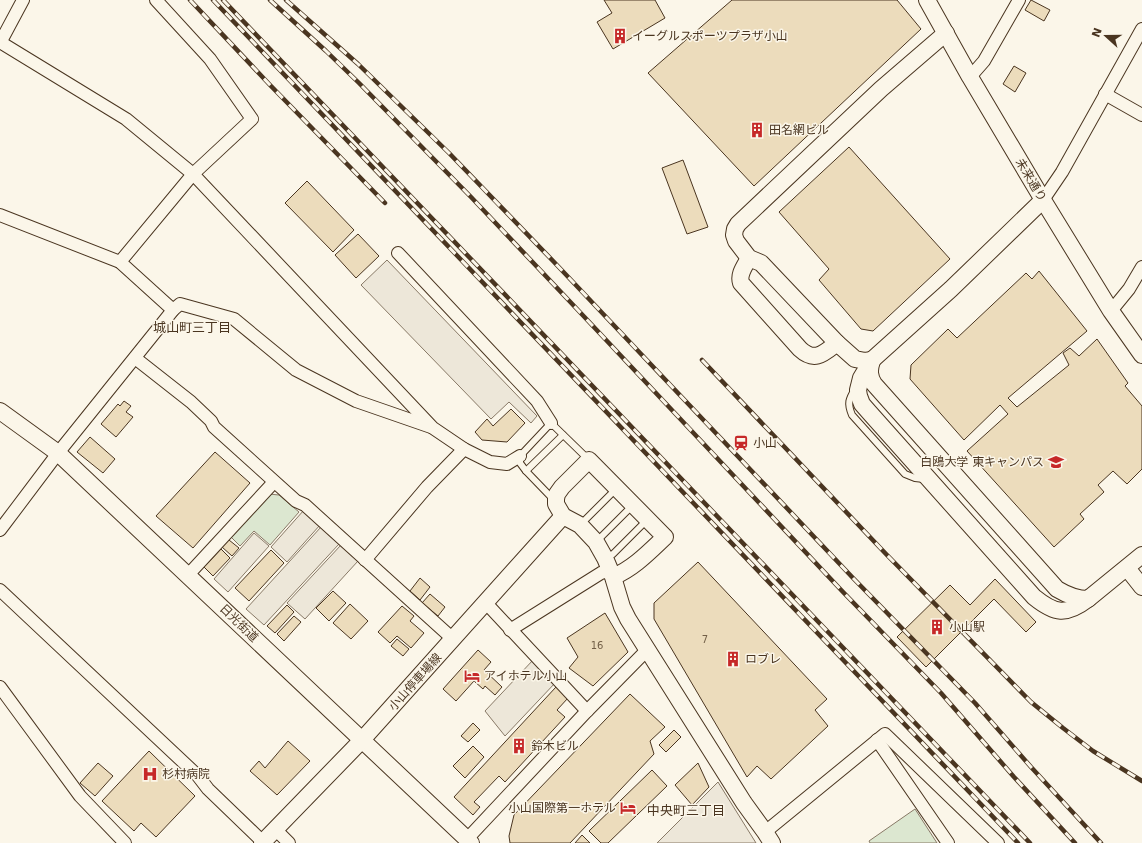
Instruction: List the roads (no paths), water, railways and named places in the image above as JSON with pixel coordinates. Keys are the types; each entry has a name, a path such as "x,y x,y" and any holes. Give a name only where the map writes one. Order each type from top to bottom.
{"street":[{"path":"23,0 0,43 126,119 193,174 433,428 464,450 490,462 507,464 520,456"},
{"path":"120,262 193,174 252,119 210,59 156,0"},
{"name":"未来通り","path":"927,0 970,77 1043,200 1111,311 1142,355"},
{"path":"970,77 984,61 1019,0"},
{"path":"1142,29 1062,172 1043,200 951,290 872,360 861,378 858,390 862,404 1034,596 1045,606 1057,611 1067,611 1079,606 1142,555"},
{"path":"872,360 865,362 855,359 761,263 749,258 736,241 734,235 735,229 738,224 881,89 946,32"},
{"path":"1105,94 1142,114"},
{"path":"0,215 120,262 173,310"},
{"path":"398,253 537,402 552,423"},
{"path":"749,258 741,274 741,283 800,349 810,356 817,356 824,353 837,342"},
{"path":"1111,311 1129,289 1142,267"},
{"path":"0,530 58,453 173,310 180,304 234,319 296,370 356,401 433,428"},
{"path":"135,358 191,402 211,420 214,427 274,482 296,501 305,505 453,639"},
{"path":"872,360 869,373 870,379 874,384 1049,581 1066,595 1077,599 1088,599"},
{"name":"日光街道","path":"0,411 58,453 469,841"},
{"path":"365,560 428,487 464,450"},
{"path":"610,568 623,573 642,559 665,536 589,460 562,487 557,494 556,504 563,516 580,525 596,542 610,568 622,607 646,650 744,803 768,837 877,740 886,734 998,843"},
{"path":"188,575 274,482"},
{"name":"小山停車場線","path":"263,842 362,740 563,516"},
{"path":"510,630 610,568"},
{"path":"1127,568 1142,587"},
{"path":"0,590 198,776 208,789 263,842"},
{"path":"486,603 587,711"},
{"path":"469,841 587,711 646,650"},
{"path":"0,687 80,796 125,843"},
{"path":"877,740 948,843"},
{"path":"275,829 289,843"}],"lane":[{"path":"563,516 551,497 526,472 520,463 520,456 552,423 589,460"},
{"path":"526,472 563,435"},
{"path":"580,525 618,488"},
{"path":"596,542 634,504"},
{"path":"610,568 613,554 648,519"}],"railway":[{"path":"190,0 385,203"},
{"path":"213,0 1018,843"},
{"path":"223,0 1030,843"},
{"path":"270,0 359,83 471,197 843,592 941,693 1014,777 1075,843"},
{"path":"286,0 358,64 449,153 853,578 975,703 1101,843"},
{"path":"702,360 886,554 1031,702 1093,751 1142,781"}],"place":[{"name":"イーグルスポーツプラザ小山","path":"620,36"},
{"name":"田名網ビル","path":"757,130"},
{"name":"小山","path":"741,443"},
{"name":"白鴎大学 東キャンパス","path":"1056,462"},
{"name":"小山駅","path":"937,627"},
{"name":"ロブレ","path":"733,659"},
{"name":"アイホテル小山","path":"472,676"},
{"name":"鈴木ビル","path":"519,746"},
{"name":"杉村病院","path":"150,774"},
{"name":"小山国際第一ホテル","path":"628,808"}],"district":[{"name":"城山町三丁目","path":"192,327"},
{"name":"中央町三丁目","path":"686,810"}]}
